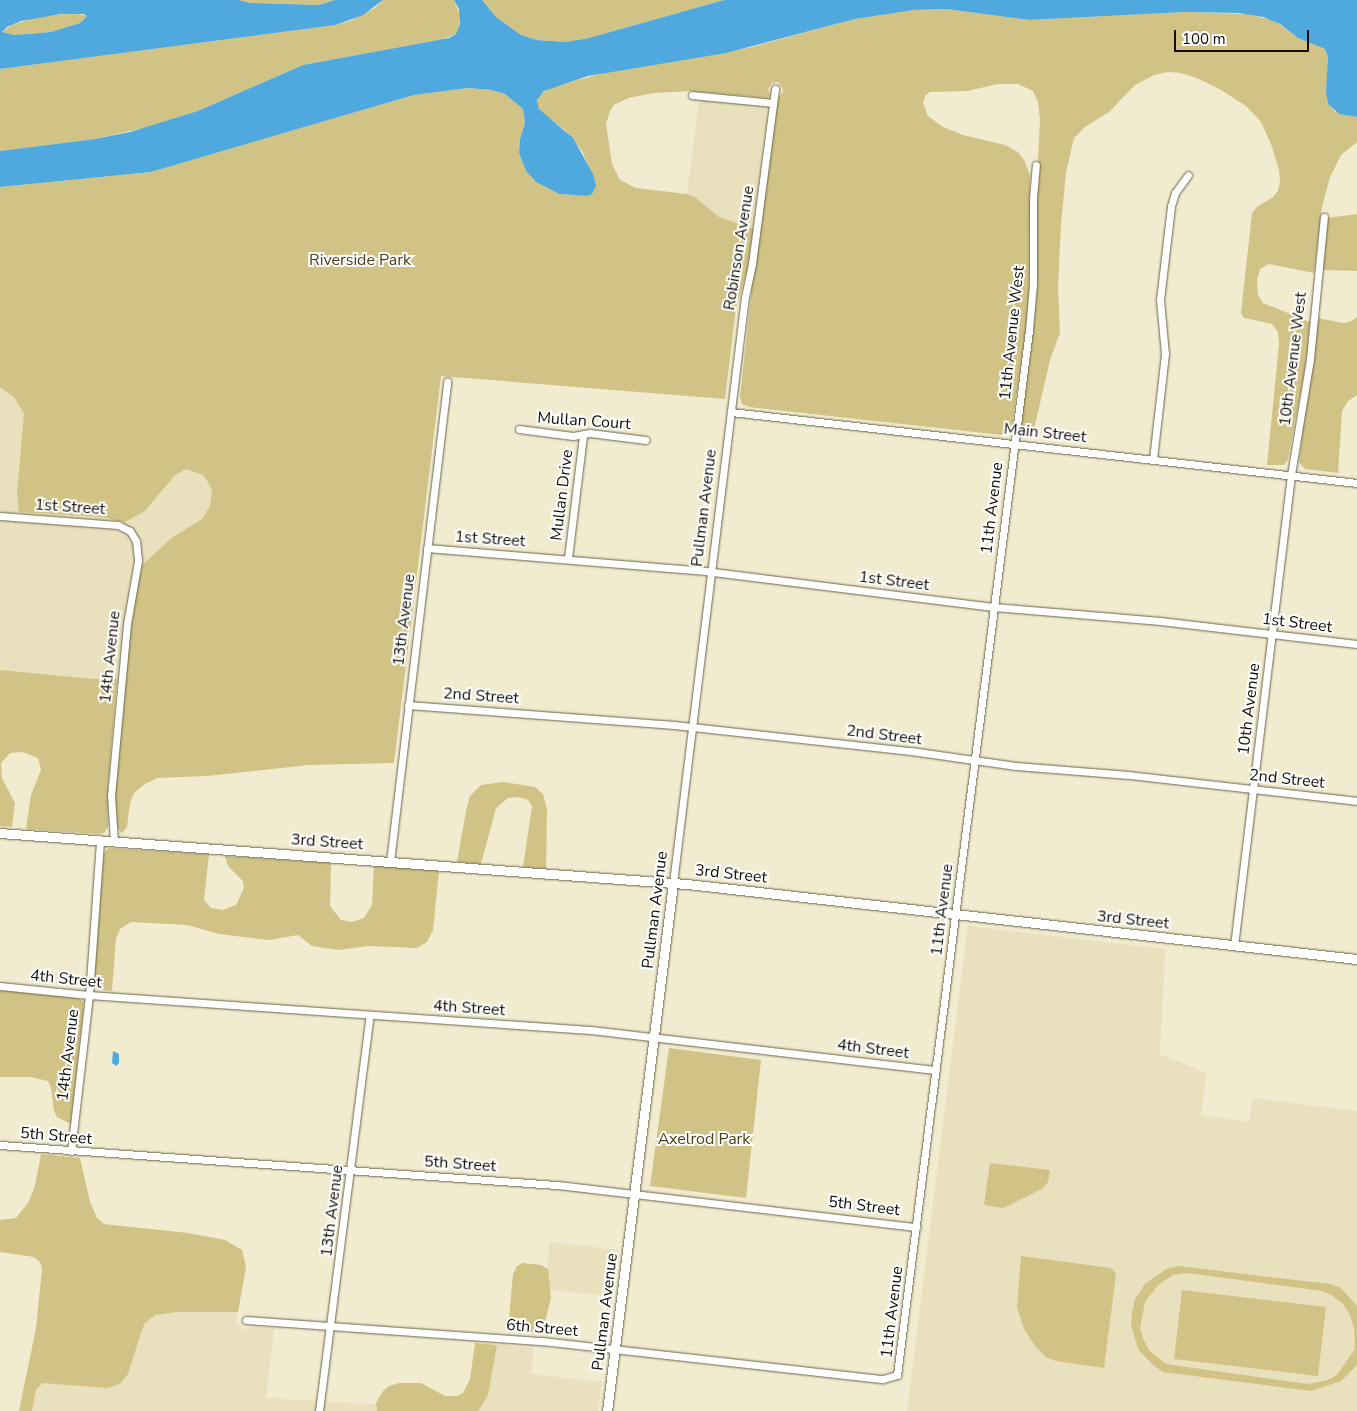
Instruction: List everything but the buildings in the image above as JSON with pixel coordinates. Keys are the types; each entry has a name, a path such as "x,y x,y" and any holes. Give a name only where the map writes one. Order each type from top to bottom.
{"street":[{"name":"Robinson Avenue","path":"731,412 744,297 753,256 775,89"},
{"path":"692,95 773,103"},
{"name":"11th Avenue West","path":"1014,444 1032,299 1033,198 1036,165"},
{"path":"1153,459 1166,354 1160,300 1171,206 1176,192 1188,175"},
{"name":"10th Avenue West","path":"1291,475 1311,349 1324,217"},
{"name":"13th Avenue","path":"390,862 448,381"},
{"name":"Main Street","path":"731,412 1357,483"},
{"name":"Pullman Avenue","path":"607,1411 731,412"},
{"name":"Mullan Court","path":"519,429 573,436 590,433 646,440"},
{"name":"Mullan Drive","path":"568,558 583,435"},
{"name":"11th Avenue","path":"893,1378 897,1375 899,1367 1014,444"},
{"name":"10th Avenue","path":"1234,946 1291,475"},
{"name":"1st Street","path":"0,516 108,523 125,527 133,536"},
{"name":"14th Avenue","path":"114,842 111,801 117,714 130,596 138,561 137,546 133,536"},
{"name":"1st Street","path":"427,548 568,558 711,572 994,607 1160,621 1357,644"},
{"name":"2nd Street","path":"408,704 692,727 1357,801"},
{"name":"3rd Street","path":"0,833 100,842 673,883 1357,959"},
{"name":"14th Avenue","path":"71,1151 89,995 100,842"},
{"name":"4th Street","path":"0,986 89,995 584,1030 936,1070"},
{"name":"13th Avenue","path":"319,1411 332,1326 370,1015"},
{"name":"5th Street","path":"0,1145 556,1185 917,1227"},
{"name":"6th Street","path":"246,1320 528,1339 883,1379 893,1378"}],"shaded area":[{"path":"699,99 763,106 768,109 752,239 682,231"},
{"path":"0,373 437,408 401,704 0,673"},
{"path":"968,926 1165,949 1160,1054 1207,1073 1201,1115 1249,1122 1253,1098 1357,1111 1357,1411 907,1411"},
{"path":"550,1242 618,1250 613,1297 545,1289"},
{"path":"50,1247 237,1310 236,1322 244,1330 258,1327 274,1328 266,1398 475,1410 483,1344 534,1348 531,1374 602,1382 598,1411 30,1411"}],"green space":[{"path":"238,0 335,0 319,5 251,3"},
{"path":"383,0 454,0 460,15 459,29 456,34 443,39 303,65 198,111 152,126 95,139 0,151 0,69 336,25 350,21 375,8"},
{"path":"482,0 724,0 589,38 566,42 537,40 521,35 496,17"},
{"name":"Riverside Park","path":"946,9 1029,20 1185,12 1248,14 1275,21 1298,38 1325,49 1328,57 1327,101 1335,112 1357,117 1357,142 1341,155 1330,177 1322,207 1314,273 1269,264 1260,269 1257,280 1258,295 1263,303 1310,322 1306,363 1288,459 1284,465 1267,465 1279,344 1278,332 1272,324 1244,318 1241,313 1252,213 1278,191 1280,182 1279,170 1271,144 1261,122 1246,106 1221,90 1197,78 1180,73 1168,72 1154,75 1135,85 1109,112 1085,127 1074,138 1066,172 1061,224 1058,287 1060,333 1050,360 1032,438 1024,436 1020,427 1035,284 1036,199 1040,120 1038,102 1033,91 1018,84 998,84 967,91 930,92 925,96 923,103 928,116 943,127 963,135 1005,145 1018,152 1024,160 1030,175 1029,310 1012,425 1009,431 1002,435 749,407 742,404 740,397 754,268 777,99 783,92 782,87 778,82 772,83 768,89 770,96 767,98 690,91 654,93 628,98 614,105 606,124 612,164 620,180 636,188 687,194 696,198 719,217 753,229 748,267 736,308 725,399 441,376 394,763 308,765 207,776 157,778 145,784 134,793 130,803 127,827 122,833 119,830 115,823 114,799 122,700 134,596 141,566 173,537 202,519 210,506 212,491 203,475 186,469 175,475 145,511 125,522 101,517 19,512 17,493 24,414 14,397 0,387 0,187 151,172 414,95 468,88 491,90 505,94 523,109 525,123 520,139 519,153 526,171 536,182 559,194 587,196 594,190 595,181 582,151 565,130 541,112 537,106 538,96 550,88 607,72 748,48 855,19 914,10"},
{"path":"72,13 87,16 80,23 51,32 15,35 2,32 12,25 33,18"},
{"path":"1357,214 1357,271 1320,270 1327,218"},
{"path":"1357,317 1357,395 1348,401 1342,411 1338,473 1305,469 1299,462 1317,318 1343,323 1350,322"},
{"path":"0,670 94,679 117,678 108,788 108,827 104,833 26,829 31,795 41,770 38,758 22,752 10,753 1,763 2,778 15,803 12,827 0,826"},
{"path":"503,782 535,787 543,794 547,810 546,869 523,867 532,806 528,800 519,797 508,798 496,808 481,864 457,862 470,796 481,785"},
{"path":"109,848 209,854 204,900 211,908 223,910 236,905 244,888 243,881 228,866 225,856 331,863 330,906 341,920 352,922 364,918 372,905 374,866 439,871 433,930 427,942 417,948 369,946 338,950 312,946 298,935 269,940 219,934 187,925 131,922 120,929 116,939 112,991 103,990 96,986 94,979 103,858 105,851"},
{"path":"0,989 76,997 84,1002 71,1124 57,1117 48,1081 30,1077 0,1077"},
{"name":"Axelrod Park","path":"669,1048 761,1060 746,1198 650,1186"},
{"path":"41,1154 80,1158 90,1202 97,1218 104,1224 188,1233 225,1240 242,1250 246,1267 238,1312 177,1312 155,1315 145,1323 128,1374 120,1384 107,1388 43,1383 36,1389 32,1411 19,1411 36,1328 42,1269 40,1262 34,1257 0,1252 0,1220 16,1218 28,1203 35,1186"},
{"path":"990,1163 1050,1170 1048,1182 1042,1189 1003,1208 984,1205"},
{"path":"1021,1256 1111,1268 1116,1274 1104,1368 1056,1361 1047,1358 1035,1346 1024,1329 1017,1308"},
{"path":"523,1263 541,1265 548,1269 551,1298 542,1333 508,1330 513,1274 517,1266"},
{"path":"1178,1266 1330,1284 1341,1288 1357,1306 1357,1365 1341,1381 1311,1391 1163,1372 1153,1365 1138,1349 1131,1325 1135,1299 1145,1284 1166,1269","holes":["1187,1273 1322,1291 1333,1296 1343,1304 1349,1313 1354,1327 1355,1349 1337,1375 1328,1380 1308,1384 1166,1364 1149,1350 1140,1329 1145,1302 1158,1285 1173,1275"]},
{"path":"1182,1290 1326,1307 1318,1376 1174,1359"},
{"path":"475,1343 497,1345 488,1395 478,1411 377,1411 376,1403 382,1392 389,1386 399,1383 421,1383 445,1396 457,1396 463,1393 470,1379"}],"water":[{"path":"0,0 238,0 251,3 319,5 335,0 383,0 363,15 336,25 0,69","holes":["61,14 83,14 87,16 80,23 51,32 15,35 2,32 7,27 21,21"]},
{"path":"454,0 482,0 496,17 521,35 537,40 566,42 589,38 724,0 1357,0 1357,117 1339,114 1328,104 1326,92 1328,57 1325,49 1298,38 1280,24 1263,17 1239,13 1185,12 1029,20 946,9 914,10 855,19 726,53 588,76 544,91 537,100 539,109 573,138 593,174 596,186 592,194 587,196 559,194 536,182 526,171 519,153 520,139 525,123 523,109 505,94 491,90 468,88 414,95 151,172 0,187 0,151 95,139 130,132 198,111 303,65 449,38 456,34 460,24 459,9"},
{"path":"113,1051 119,1054 119,1063 116,1066 112,1063"}]}
